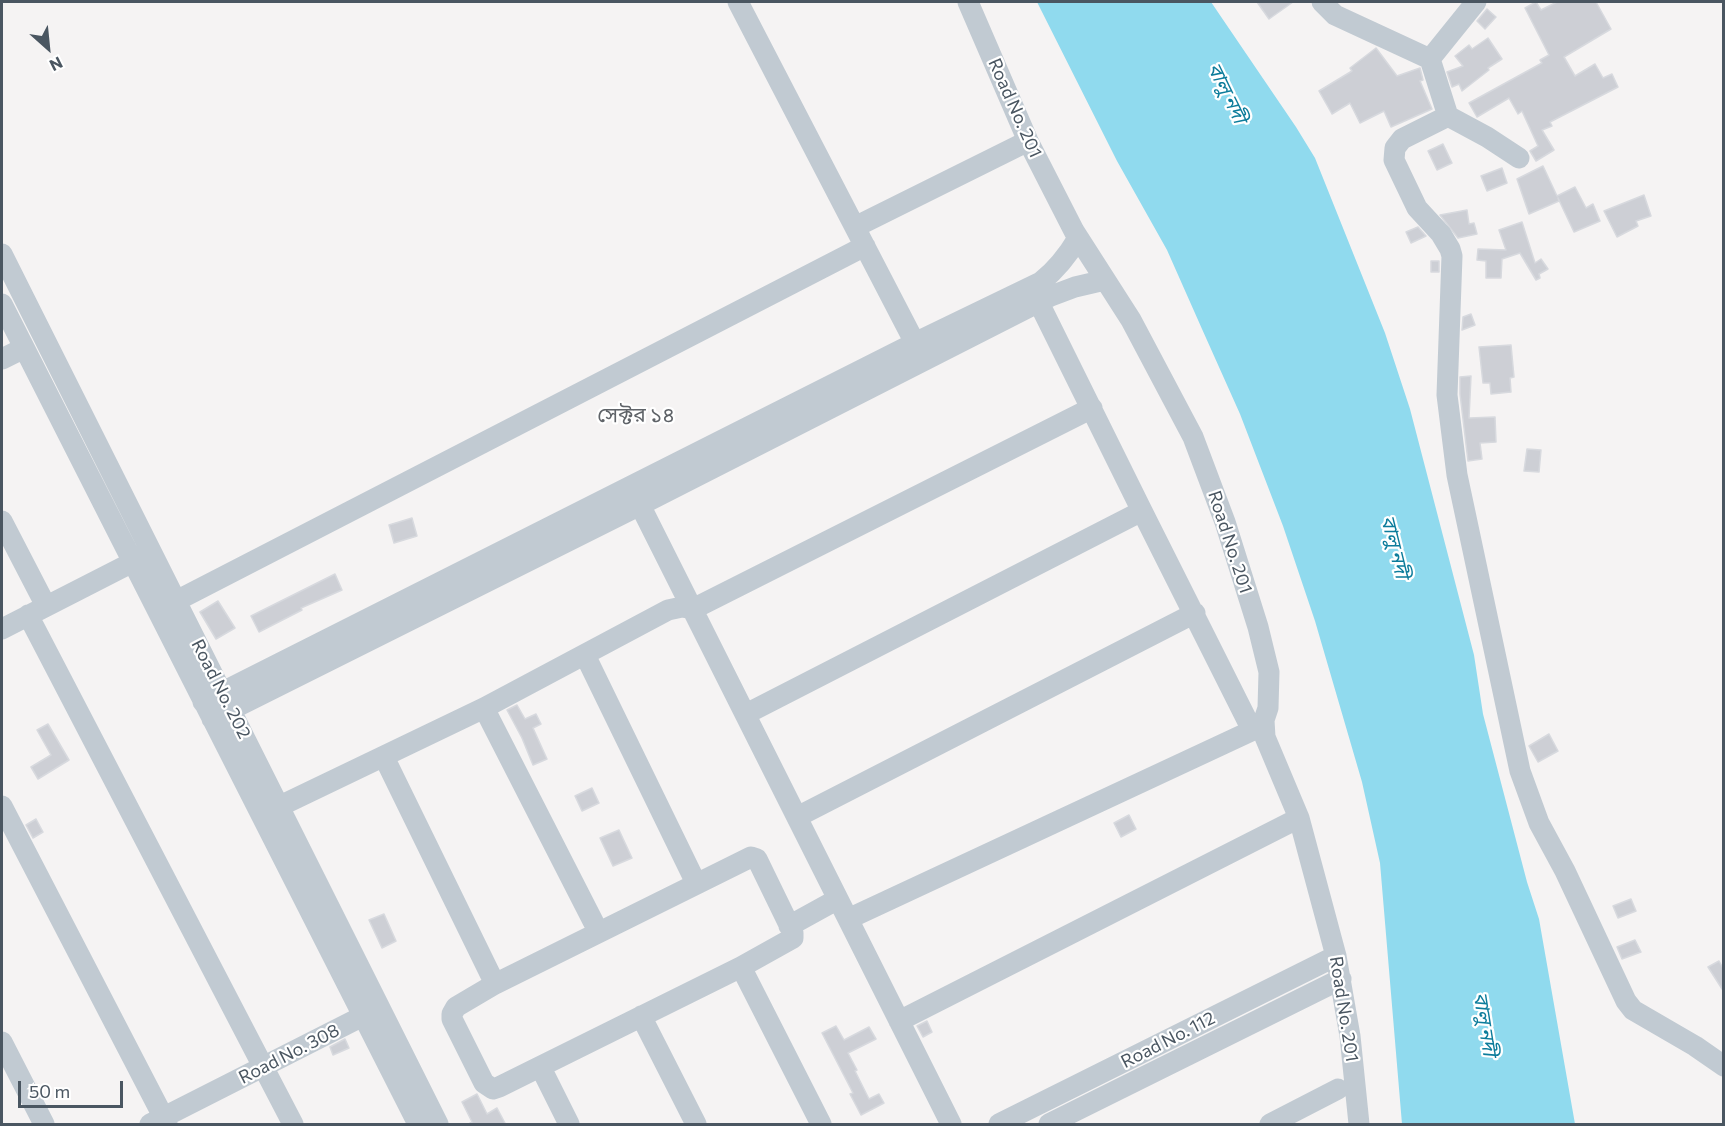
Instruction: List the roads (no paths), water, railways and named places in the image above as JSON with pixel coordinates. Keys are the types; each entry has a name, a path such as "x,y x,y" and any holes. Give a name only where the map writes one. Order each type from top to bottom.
{"street":[{"path":"738,2 915,343"},
{"name":"Road No. 201","path":"968,2 1028,141 1078,238 1131,320 1193,437 1225,522 1258,627 1269,672 1268,708 1258,728 1299,818 1336,956 1350,1036 1359,1125"},
{"path":"1322,2 1335,15 1430,59 1448,116 1487,137 1519,159"},
{"path":"1430,59 1476,2"},
{"path":"1448,116 1402,139 1395,148 1394,160 1417,208 1441,234 1452,256 1448,395 1457,475 1520,771 1539,823 1565,871 1626,1000 1633,1010 1724,1065"},
{"path":"176,601 860,236 1028,141"},
{"path":"217,706 915,343 1041,282 1055,271 1078,238"},
{"name":"Road No. 202","path":"2,254 176,601 217,706 363,1016 418,1125"},
{"path":"217,706 640,505 1039,303 1075,287 1105,279"},
{"path":"848,919 1258,728 1142,511 1039,303"},
{"name":"Road No. 202","path":"2,304 135,567 217,706 280,806 438,1125"},
{"path":"2,359 24,348"},
{"path":"280,806 484,708 668,610 682,607 693,609 1092,408"},
{"path":"640,505 951,1125"},
{"path":"746,714 1142,511"},
{"path":"2,521 37,611 293,1125"},
{"path":"2,629 135,567 157,562"},
{"path":"797,817 1195,612"},
{"path":"585,654 696,883"},
{"path":"484,708 598,931"},
{"path":"384,757 495,984"},
{"path":"2,806 160,1122"},
{"path":"899,1021 1299,818"},
{"path":"751,857 754,857 789,926 793,938 741,967 541,1068 493,1089 484,1083 452,1014 461,1002 495,984 751,857"},
{"path":"789,926 838,899"},
{"name":"Road No. 112","path":"999,1125 1336,956"},
{"path":"741,967 821,1125"},
{"name":"Road No. 112","path":"1049,1125 1341,979"},
{"name":"Road No. 308","path":"160,1122 363,1016"},
{"path":"641,1016 696,1125"},
{"path":"2,1042 7,1065 44,1125"},
{"path":"541,1068 569,1125"},
{"path":"1270,1125 1338,1089"}],"water":[{"name":"বালু নদী","path":"1037,2 1211,2 1315,158 1385,333 1410,409 1474,655 1483,714 1527,882 1539,919 1575,1124 1402,1124 1380,863 1362,782 1315,621 1283,526 1240,414 1167,250 1117,161"}],"district":[{"name":"সেক্টর ১৪","path":"636,415"}]}
